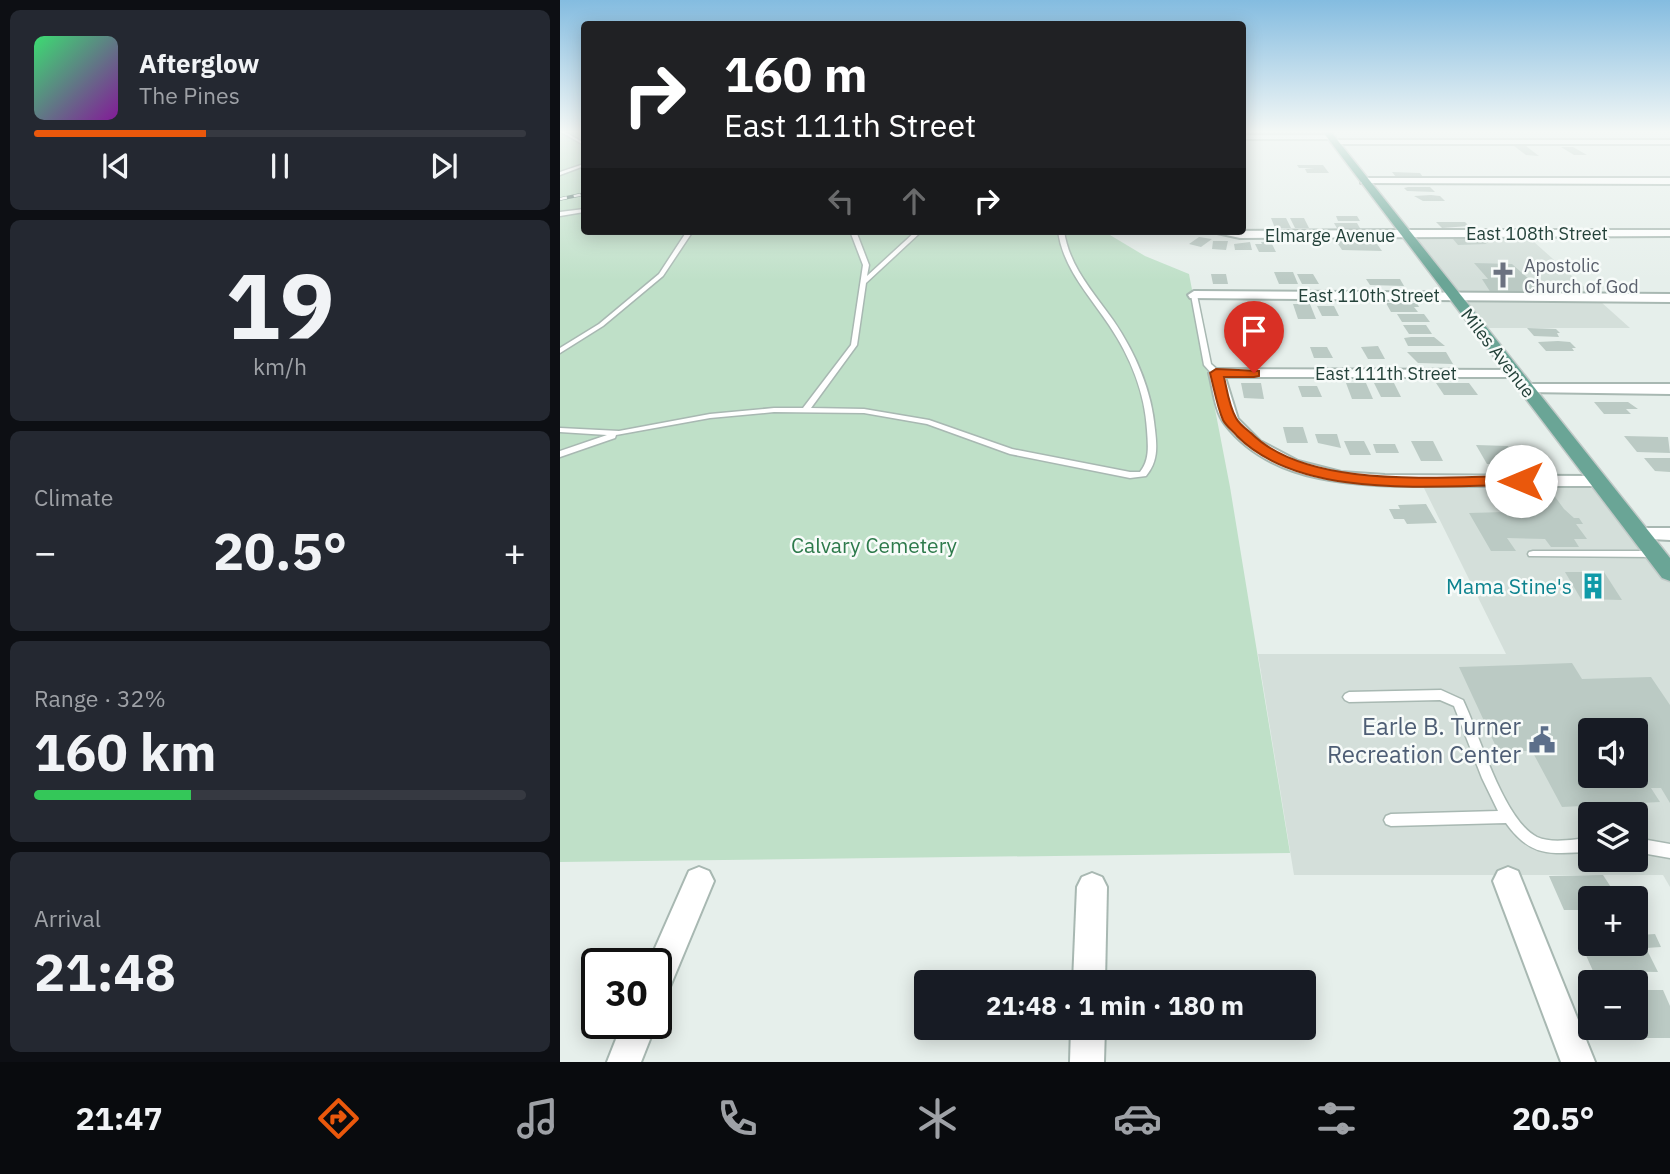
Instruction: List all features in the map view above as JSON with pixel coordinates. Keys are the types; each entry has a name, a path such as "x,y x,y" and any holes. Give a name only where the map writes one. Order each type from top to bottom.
{"main road":[{"name":"Miles Avenue","path":"1364,182 1670,573"}],"street":[{"name":"East 108th Street","path":"1406,234 1670,233"},
{"name":"Elmarge Avenue","path":"1246,235 1406,234"},
{"name":"East 110th Street","path":"1194,295 1670,298"},
{"name":"East 111th Street","path":"1216,373 1513,373"},
{"path":"1216,373 1230,421 1254,445 1292,465 1341,477 1385,480 1597,481"},
{"path":"1526,389 1670,389"},
{"path":"1640,534 1670,534"},
{"path":"671,948 699,880"},
{"path":"1508,881 1578,1062"},
{"path":"1089,970 1092,887"},
{"path":"624,1062 633,1039"},
{"path":"1087,1062 1088,1040"}],"lane":[{"path":"560,214 581,211"},
{"path":"560,351 601,325 661,275 687,235"},
{"path":"806,410 854,345 866,265 855,235"},
{"path":"863,283 915,235"},
{"path":"560,454 619,433 710,416 806,410 886,413 929,422 1010,451 1130,474 1143,474 1149,468 1153,451 1152,415 1132,359 1118,332 1079,278 1063,235"},
{"path":"1194,295 1208,365 1216,373"},
{"path":"560,430 619,433"},
{"path":"1534,554 1655,554"},
{"path":"1349,697 1441,695 1458,703 1507,817 1531,840 1542,845 1578,845"},
{"path":"1391,820 1507,817"},
{"path":"1648,847 1670,851"}],"shaded area":[{"path":"1405,233 1524,233 1630,328 1478,328"},
{"path":"1420,480 1597,481 1670,573 1670,887 1663,875 1294,875 1258,654 1506,654"}],"green space":[{"name":"Calvary Cemetery","path":"560,182 581,182 581,235 1110,235 1145,256 1189,274 1230,487 1290,853 560,862"}],"building":[{"path":"1430,187 1435,192 1407,191 1404,188"},
{"path":"1414,196 1440,196 1445,201 1423,201"},
{"path":"1336,216 1357,216 1360,221 1338,221"},
{"path":"1271,218 1286,218 1291,228 1275,228"},
{"path":"1290,218 1304,218 1309,228 1295,228"},
{"path":"1436,222 1465,222 1469,226 1442,228"},
{"path":"1334,223 1357,223 1361,230 1338,230"},
{"path":"1199,237 1212,239 1201,247 1189,244"},
{"path":"1453,239 1478,239 1487,244 1458,245"},
{"path":"1213,241 1228,241 1226,250 1212,249"},
{"path":"1336,241 1377,244 1382,251 1342,250"},
{"path":"1250,242 1252,250 1235,250 1234,244"},
{"path":"1261,242 1271,242 1276,252 1259,252 1255,244 1262,244"},
{"path":"1474,263 1512,264 1542,291 1491,293 1482,279 1488,279"},
{"path":"1274,272 1293,272 1298,284 1279,284"},
{"path":"1211,274 1226,274 1228,284 1213,284"},
{"path":"1297,274 1313,274 1319,284 1302,284"},
{"path":"1366,279 1400,279 1404,286 1370,285"},
{"path":"1386,303 1417,303 1419,307 1414,307 1418,312 1391,312"},
{"path":"1293,304 1310,304 1316,319 1298,319"},
{"path":"1317,306 1334,306 1339,316 1322,316"},
{"path":"1397,314 1424,314 1430,322 1402,322"},
{"path":"1403,325 1426,325 1432,334 1409,334"},
{"path":"1527,328 1556,329 1560,333 1557,333 1559,337 1534,336"},
{"path":"1434,337 1445,346 1408,346 1404,338"},
{"path":"1538,342 1570,342 1576,348 1572,348 1574,351 1546,351"},
{"path":"1241,346 1258,346 1262,360 1244,360"},
{"path":"1378,346 1385,359 1368,359 1361,347"},
{"path":"1310,347 1327,347 1333,358 1314,358"},
{"path":"1407,352 1446,352 1453,364 1418,363"},
{"path":"1241,383 1261,383 1264,399 1244,398"},
{"path":"1346,383 1366,383 1373,399 1352,399"},
{"path":"1374,383 1394,383 1401,397 1381,397"},
{"path":"1436,383 1469,383 1478,395 1444,395"},
{"path":"1298,386 1317,386 1322,397 1302,397"},
{"path":"1594,402 1628,402 1638,409 1626,409 1631,414 1604,414"},
{"path":"1283,427 1303,427 1308,443 1287,443"},
{"path":"1315,434 1337,434 1341,448 1318,443"},
{"path":"1624,436 1668,437 1670,453 1637,452"},
{"path":"1344,441 1364,441 1371,455 1350,455"},
{"path":"1411,441 1433,441 1443,461 1421,461"},
{"path":"1373,444 1395,444 1399,453 1376,453"},
{"path":"1476,445 1508,446 1519,465 1487,464"},
{"path":"1644,458 1670,458 1670,472 1655,471"},
{"path":"1553,494 1564,509 1574,518 1579,518 1583,524 1576,524 1587,539 1574,539 1579,547 1551,547 1545,539 1507,538 1516,551 1491,551 1469,513 1505,512 1503,509 1514,509 1502,507 1497,498 1537,498"},
{"path":"1426,504 1437,523 1407,524 1404,519 1394,519 1389,509 1400,509 1398,505"},
{"name":"Mama Stine's","path":"1565,572 1604,572 1622,600 1581,599"},
{"name":"Earle B. Turner Recreation Center","path":"1572,663 1582,679 1651,677 1670,705 1670,803 1661,788 1651,788 1660,802 1578,802 1578,806 1562,807 1532,751 1498,751 1459,667"},
{"path":"1603,875 1610,886 1578,886 1578,910 1564,910 1549,876"},
{"path":"1648,934 1655,934 1661,947 1648,948"},
{"path":"1648,952 1658,972 1648,970 1593,970 1586,956 1648,956"},
{"path":"1648,990 1663,990 1670,1006 1670,1038 1648,1038"}],"railway":[{"path":"560,199 581,195"}],"place":[{"name":"Apostolic Church of God","path":"1503,275"},
{"name":"Mama Stine's","path":"1593,586"},
{"name":"Earle B. Turner Recreation Center","path":"1542,740"}],"route":[{"path":"1254,373 1216,373 1230,421 1254,445 1292,465 1341,477 1521,481"}]}
